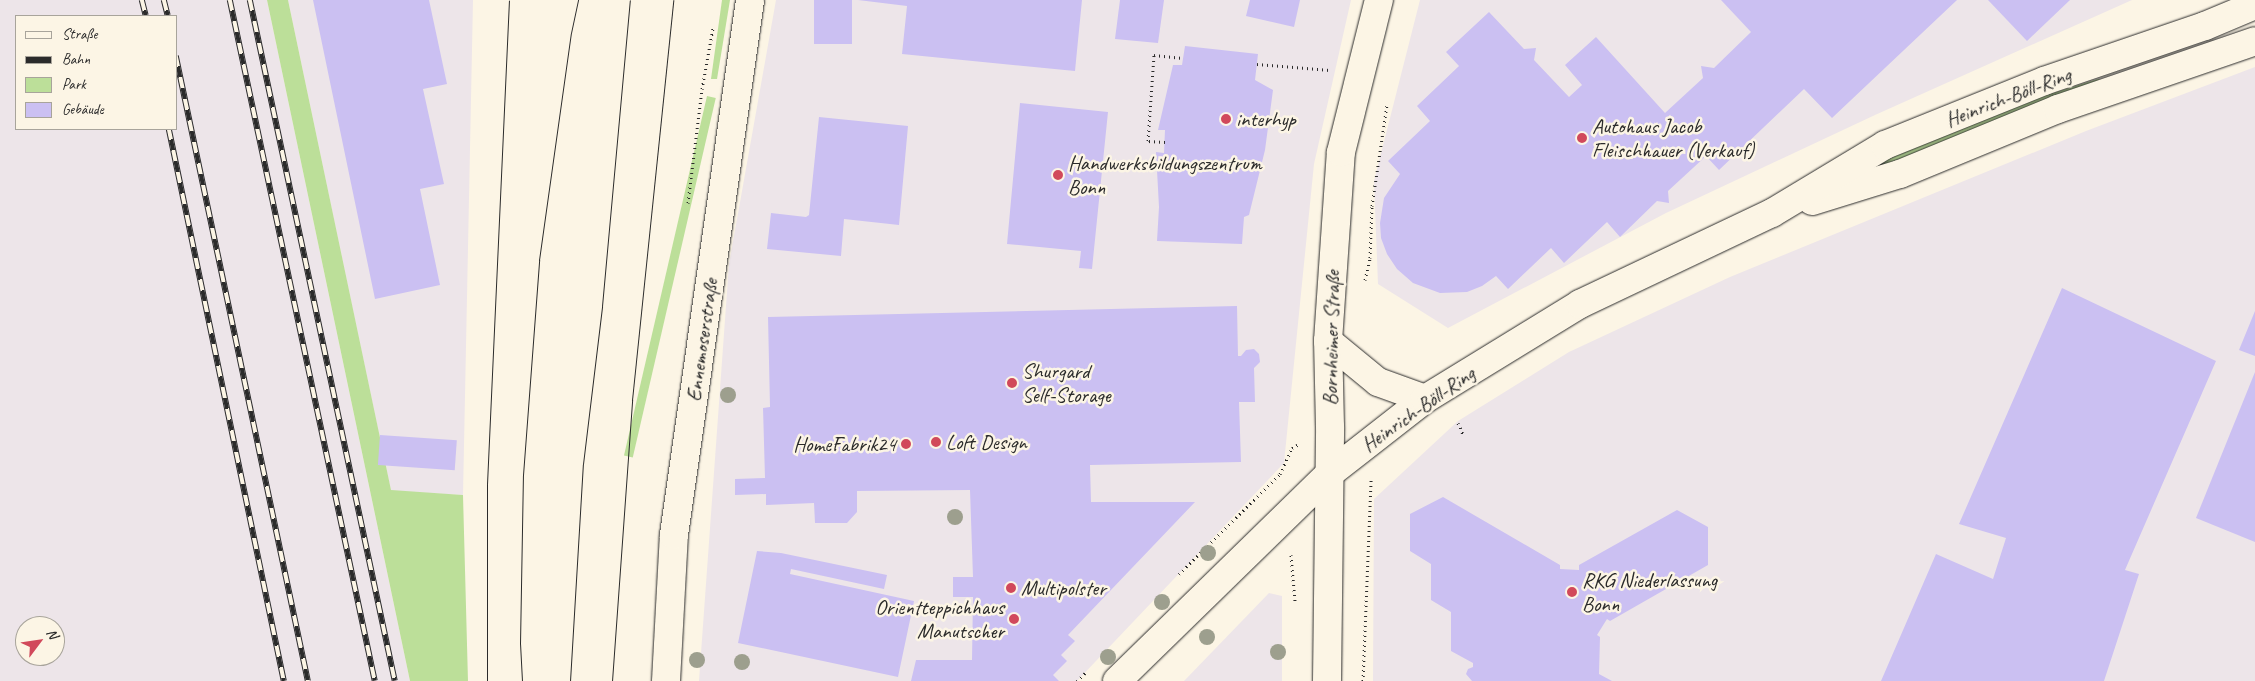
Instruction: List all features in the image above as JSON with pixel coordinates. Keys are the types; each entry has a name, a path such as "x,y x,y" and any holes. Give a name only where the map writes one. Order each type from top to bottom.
{"main road":[{"name":"Ennemoserstraße","path":"666,681 674,535 750,0"},
{"name":"Bornheimer Straße","path":"1327,681 1328,341 1341,152 1379,0"},
{"name":"Heinrich-Böll-Ring","path":"1117,681 1329,474 1425,399 1580,304 1772,213 1885,145 2044,81 2205,26 2255,5"},
{"name":"Heinrich-Böll-Ring","path":"1772,213 1900,174 2058,109 2226,52 2255,40"},
{"path":"1328,341 1378,382 1425,399"}],"path":[{"path":"1165,142 1148,141 1154,55 1183,58"},
{"path":"1257,64 1361,73"},
{"path":"1370,258 1372,206 1388,97"},
{"path":"1458,423 1463,434"},
{"path":"1176,577 1280,474 1292,448 1299,444"},
{"path":"1363,681 1372,483"},
{"path":"1077,681 1090,667"}],"shaded area":[{"path":"0,0 267,0 410,681 0,681"},
{"path":"288,0 473,0 463,495 391,491"},
{"path":"776,0 1351,0 1314,164 1284,463 1077,681 699,681 729,264"},
{"name":"Autohaus Jacob Fleischhauer (Verkauf)","path":"1420,0 2132,0 1875,115 1666,213 1448,328 1378,284 1374,181"},
{"path":"2255,67 2255,681 1373,681 1374,499 1458,421 1569,352 1730,277 2086,131"},
{"path":"1269,593 1282,596 1282,681 1184,681"}],"green space":[{"path":"267,0 288,0 391,490 463,495 468,681 410,681"},
{"path":"722,0 730,0 717,79 711,79"},
{"path":"2098,79 2101,80 1815,193 1862,168 2024,102"},
{"path":"707,96 716,98 633,458 624,456"}],"building":[{"path":"313,0 429,0 447,84 423,89 444,184 420,189 440,285 375,299"},
{"path":"814,0 852,0 852,44 814,44"},
{"path":"858,0 1082,0 1075,71 902,54 907,6"},
{"path":"1120,0 1164,0 1158,43 1115,39"},
{"path":"1250,0 1300,0 1294,27 1246,16"},
{"name":"Autohaus Jacob Fleischhauer (Verkauf)","path":"1721,0 1957,0 1832,118 1804,89 1719,170 1706,156 1668,191 1669,203 1657,201 1620,237 1607,222 1564,263 1551,248 1508,289 1496,276 1482,286 1467,292 1440,293 1413,283 1397,269 1387,254 1381,238 1380,223 1384,198 1400,174 1388,161 1430,121 1417,106 1459,66 1446,52 1489,12 1524,49 1536,48 1534,60 1569,97 1582,85 1565,65 1596,37 1665,113 1703,78 1701,66 1714,68 1751,32"},
{"path":"1988,0 2070,0 2027,41"},
{"path":"1185,46 1258,54 1255,80 1273,90 1265,150 1249,215 1244,217 1242,244 1157,241 1159,207 1156,152 1164,153 1165,130 1158,130 1173,65 1182,65"},
{"name":"Handwerksbildungszentrum Bonn","path":"1020,103 1108,112 1092,269 1079,268 1081,251 1007,244"},
{"path":"819,117 908,126 899,225 844,219 841,256 767,249 771,213 806,217 809,215"},
{"path":"2062,288 2216,361 2125,570 2139,574 2104,681 1881,681 1936,554 1993,579 2006,538 1959,524"},
{"path":"1237,306 1238,356 1241,356 1246,350 1254,349 1259,354 1260,362 1254,368 1255,402 1239,402 1241,462 1090,465 1091,502 1195,502 1068,635 1075,641 1061,655 1067,661 1053,675 1059,681 911,681 916,660 972,660 973,597 953,597 953,577 973,577 970,490 857,491 857,512 847,523 815,523 814,503 766,505 766,494 735,495 735,479 765,478 763,408 770,407 768,317"},
{"path":"2255,311 2255,356 2239,350"},
{"path":"2255,372 2255,542 2196,518"},
{"path":"380,435 457,440 455,470 378,465"},
{"name":"RKG Niederlassung Bonn","path":"1443,497 1560,565 1560,569 1579,570 1579,565 1677,510 1708,527 1708,565 1610,621 1607,619 1597,635 1600,637 1599,674 1612,681 1472,681 1466,674 1468,669 1473,667 1473,663 1451,651 1451,612 1431,600 1431,564 1410,551 1410,514"},
{"path":"757,551 781,553 887,575 884,589 791,569 790,574 914,601 898,677 738,643"}],"tram line":[{"path":"487,681 487,484 509,0"},
{"path":"522,681 520,644 523,475 539,260 571,33 578,0"},
{"path":"570,681 583,464 602,306 630,0"},
{"path":"612,681 632,400 673,0"}],"railway":[{"path":"142,0 146,15"},
{"path":"164,0 168,15"},
{"path":"230,0 375,681"},
{"path":"250,0 395,681"},
{"path":"178,65 308,681"},
{"path":"169,130 284,681"}],"place":[{"name":"interhyp","path":"1226,119"},
{"name":"Autohaus Jacob Fleischhauer (Verkauf)","path":"1582,138"},
{"name":"Handwerksbildungszentrum Bonn","path":"1058,175"},
{"name":"Shurgard Self-Storage","path":"1012,383"},
{"name":"Loft Design","path":"936,442"},
{"name":"HomeFabrik24","path":"906,444"},
{"name":"Multipolster","path":"1011,588"},
{"name":"RKG Niederlassung Bonn","path":"1572,592"},
{"name":"Orientteppichhaus Manutscher","path":"1014,619"}]}
